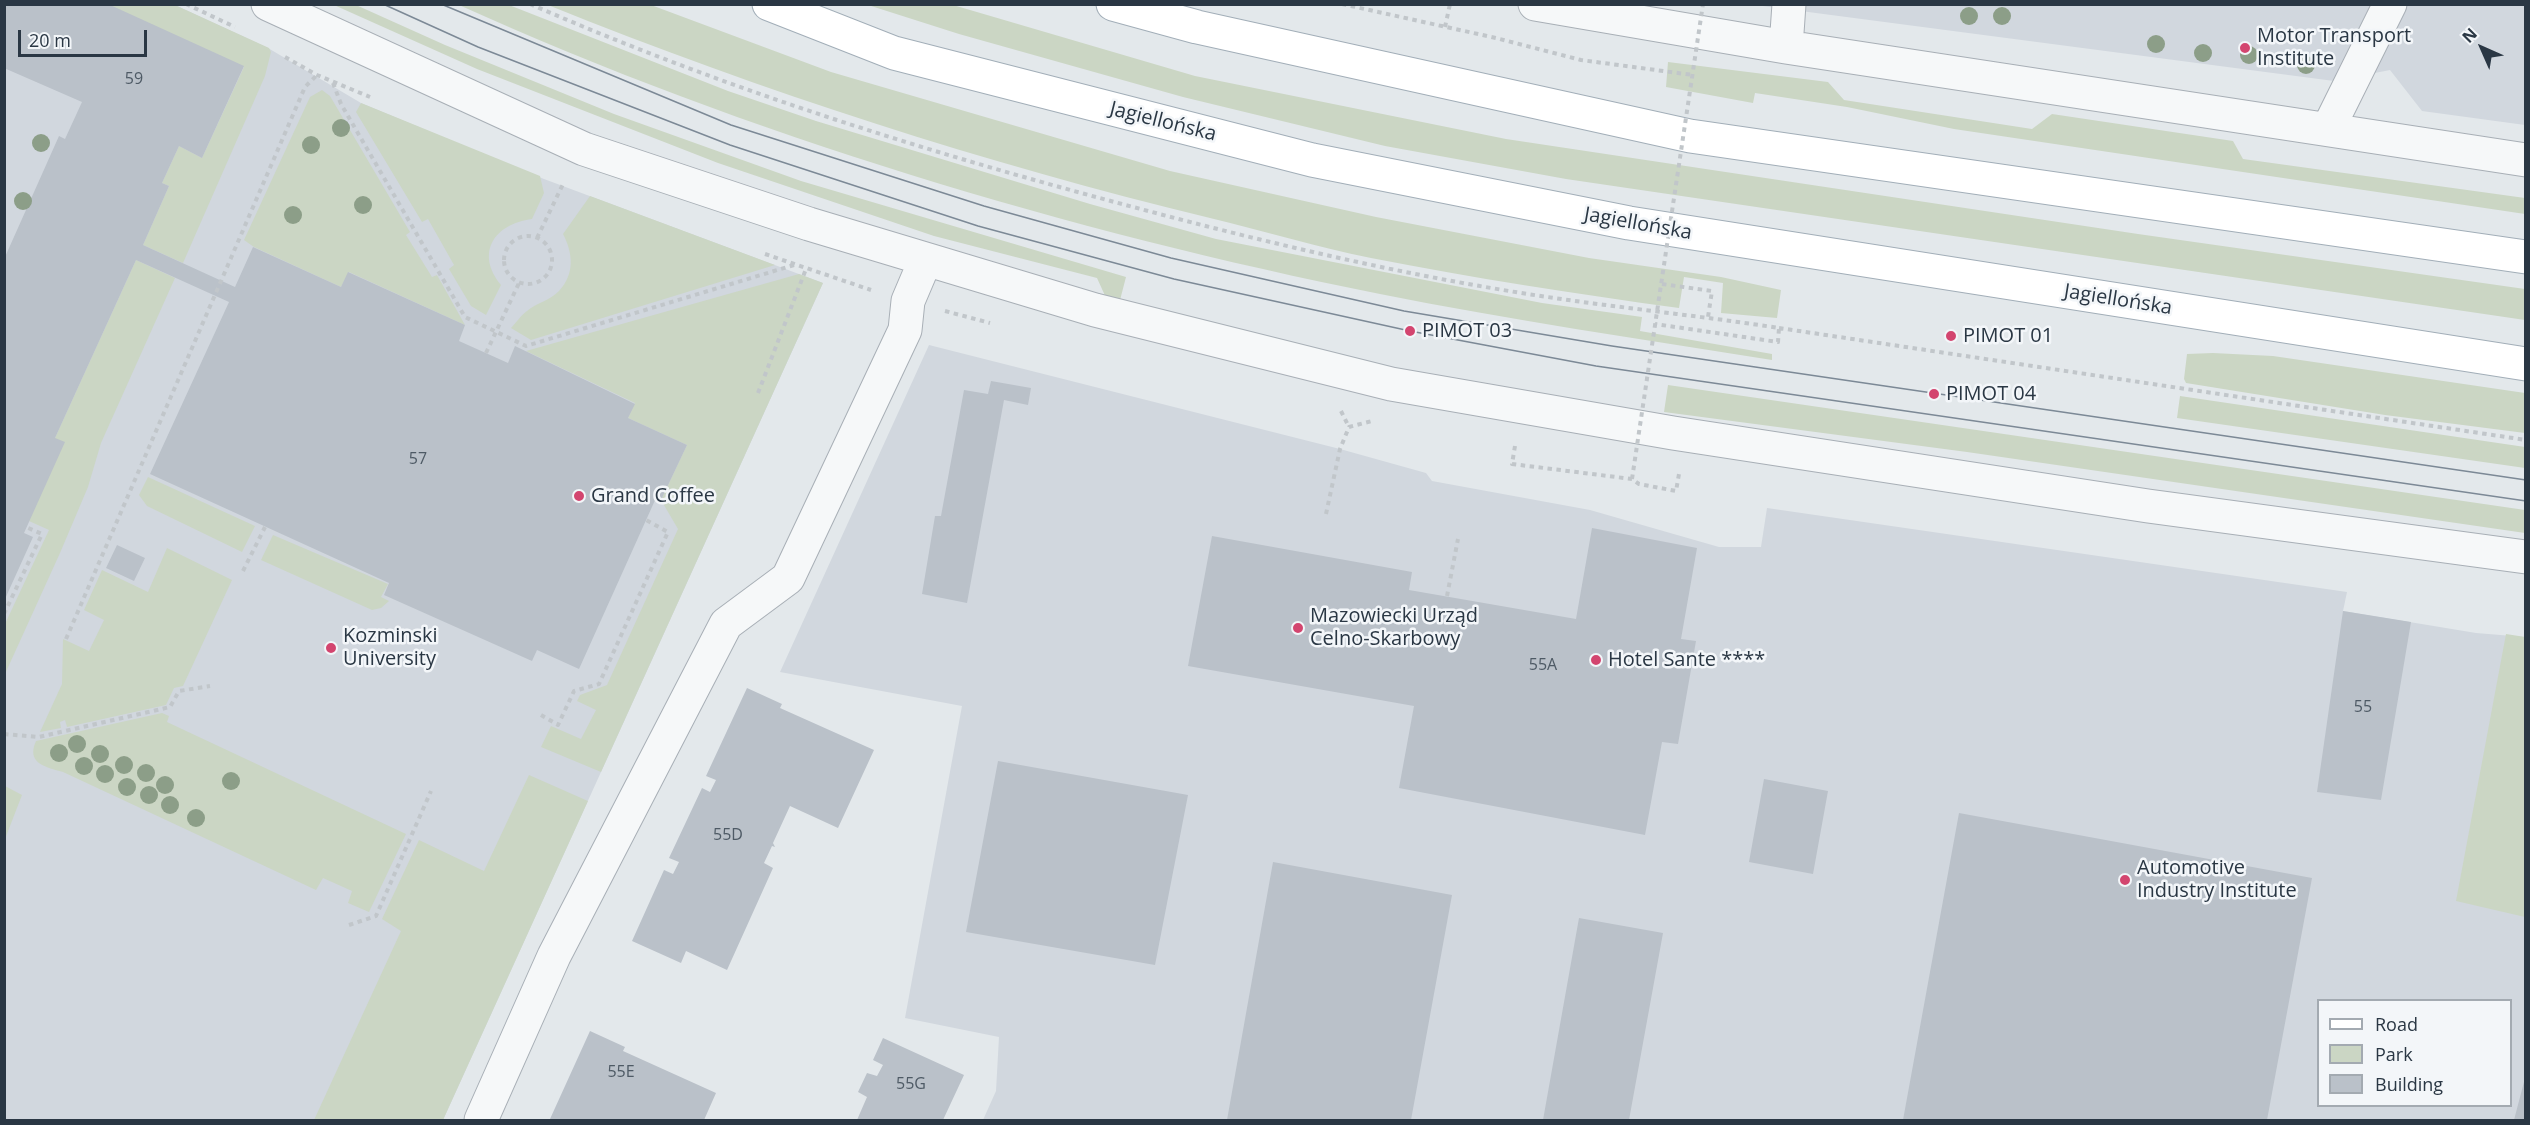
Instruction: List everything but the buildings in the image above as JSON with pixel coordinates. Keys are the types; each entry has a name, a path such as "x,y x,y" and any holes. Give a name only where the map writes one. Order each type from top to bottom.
{"main road":[{"name":"Jagiellońska","path":"769,4 894,53 1312,160 1629,223 2526,364"},
{"path":"1113,4 1208,30 1690,136 2526,257"}],"street":[{"path":"268,4 584,149 925,261 1095,310 1391,384 1684,435 2148,506 2526,557"},
{"path":"1535,4 1786,46 2526,160"},
{"path":"1786,46 1789,4"},
{"path":"2328,129 2390,4"},
{"path":"481,1120 554,956 726,624 788,578 905,330 908,302 925,261"}],"path":[{"path":"530,4 694,69 873,134 1229,233 1352,261 1507,291 1708,317 2526,440"},
{"path":"1342,4 1581,60 1693,75"},
{"path":"1445,27 1450,4"},
{"path":"1632,479 1703,4"},
{"path":"66,639 305,87 316,75"},
{"path":"333,82 341,104 465,317 526,346 794,265"},
{"path":"537,238 566,179"},
{"path":"525,236 537,238 547,245 552,256 550,269 543,279 531,285 519,283 509,275 503,263 506,251 513,241 525,236"},
{"path":"758,393 806,268"},
{"path":"486,353 519,283"},
{"path":"1662,284 1712,291 1708,317"},
{"path":"1655,324 1778,342 1779,328"},
{"path":"1326,514 1340,449 1349,427 1377,420"},
{"path":"1516,439 1512,464 1632,479 1639,484 1676,491 1679,472"},
{"path":"541,715 558,724 574,691 599,684 668,532 646,520"},
{"path":"4,614 42,534 26,527"},
{"path":"243,571 266,527"},
{"path":"1447,596 1458,539"},
{"path":"4,734 39,737 170,707 179,691 210,686"},
{"path":"349,925 376,916 431,791"}],"shaded area":[{"name":"Kozminski University","path":"5,5 175,5 268,48 361,103 544,179 823,283 443,1120 5,1120"},
{"name":"Motor Transport Institute","path":"1755,5 2525,5 2525,125 2422,111 2390,70 2334,81"},
{"path":"929,345 1340,449 1426,473 1432,481 1590,510 1719,547 1761,547 1767,508 2347,592 2343,611 2476,633 2525,637 2525,1120 983,1120 996,1091 999,1037 905,1018 962,706 780,672"}],"green space":[{"path":"108,5 175,5 269,48 271,52 265,76 183,263 143,245 169,186 162,183 179,146 202,158 244,67"},
{"path":"334,5 356,5 445,45 614,114 801,181 1126,277 1119,304 1107,300 1097,278 934,236 718,163 477,69"},
{"path":"459,5 509,5 728,91 816,121 1090,204 1216,239 1542,303 1642,317 1640,331 1772,354 1772,360 1527,321 1380,294 1263,269 1028,210 795,137 681,96"},
{"path":"548,5 651,5 831,72 1170,171 1376,217 1589,258 1721,277 1781,290 1777,318 1721,313 1723,283 1684,277 1679,308 1563,291 1371,258 1126,197 875,124 711,67"},
{"path":"868,5 953,5 1195,76 1506,139 2138,234 2525,289 2525,320 1566,179 1385,146 1183,97 959,34"},
{"path":"1668,62 1828,82 1844,100 2032,129 2052,114 2233,141 2243,159 2525,198 2525,214 1954,129 1847,107 1755,93 1753,103 1666,87"},
{"path":"322,90 330,96 410,232 406,235 432,277 437,275 465,325 349,272 341,287 254,247 244,240 310,97"},
{"path":"361,103 540,176 544,193 532,219 507,227 493,242 489,251 493,273 501,285 486,315 471,306 449,269 454,265 428,219 422,222 356,112"},
{"path":"590,196 775,265 531,340 511,328 525,313 556,294 568,278 571,263 563,234"},
{"path":"136,260 175,278 101,443 88,487 5,674 5,624 49,530 29,521 55,438"},
{"path":"799,274 823,283 601,772 541,747 551,726 581,739 596,710 577,701 580,695 607,685 678,529 661,500 687,445 628,418 635,403 526,351"},
{"path":"2187,354 2273,356 2525,393 2525,433 2385,415 2186,383 2184,379"},
{"path":"1668,385 2525,510 2525,533 1967,452 1664,412"},
{"path":"2180,396 2525,447 2525,468 2177,418"},
{"path":"148,477 255,526 242,552 147,506 139,495"},
{"path":"273,535 388,584 381,597 389,601 381,608 372,610 261,560"},
{"path":"167,548 232,580 183,686 174,688 166,705 67,727 65,720 60,722 61,728 40,732 62,684 63,639 89,651 104,620 84,610 102,570 148,592"},
{"path":"2506,634 2525,637 2525,917 2456,901"},
{"path":"162,713 169,716 167,722 406,834 369,912 348,903 352,891 323,878 316,890 63,772 44,766 35,759 33,754 36,741"},
{"path":"529,775 588,801 443,1120 314,1120 401,931 382,919 419,840 484,871"},
{"path":"5,786 22,795 5,839"}],"tram line":[{"path":"383,4 478,47 730,145 978,226 1174,279 1410,331 1596,366 2526,501"},
{"path":"441,4 731,125 984,206 1171,258 1404,311 1612,346 2526,480"}],"place":[{"name":"Motor Transport Institute","path":"2245,48"},
{"name":"PIMOT 03","path":"1410,331"},
{"name":"PIMOT 01","path":"1951,336"},
{"name":"PIMOT 04","path":"1934,394"},
{"name":"Grand Coffee","path":"579,496"},
{"name":"Mazowiecki Urząd Celno-Skarbowy","path":"1298,628"},
{"name":"Kozminski University","path":"331,648"},
{"name":"Hotel Sante ****","path":"1596,660"},
{"name":"Automotive Industry Institute","path":"2125,880"}]}
